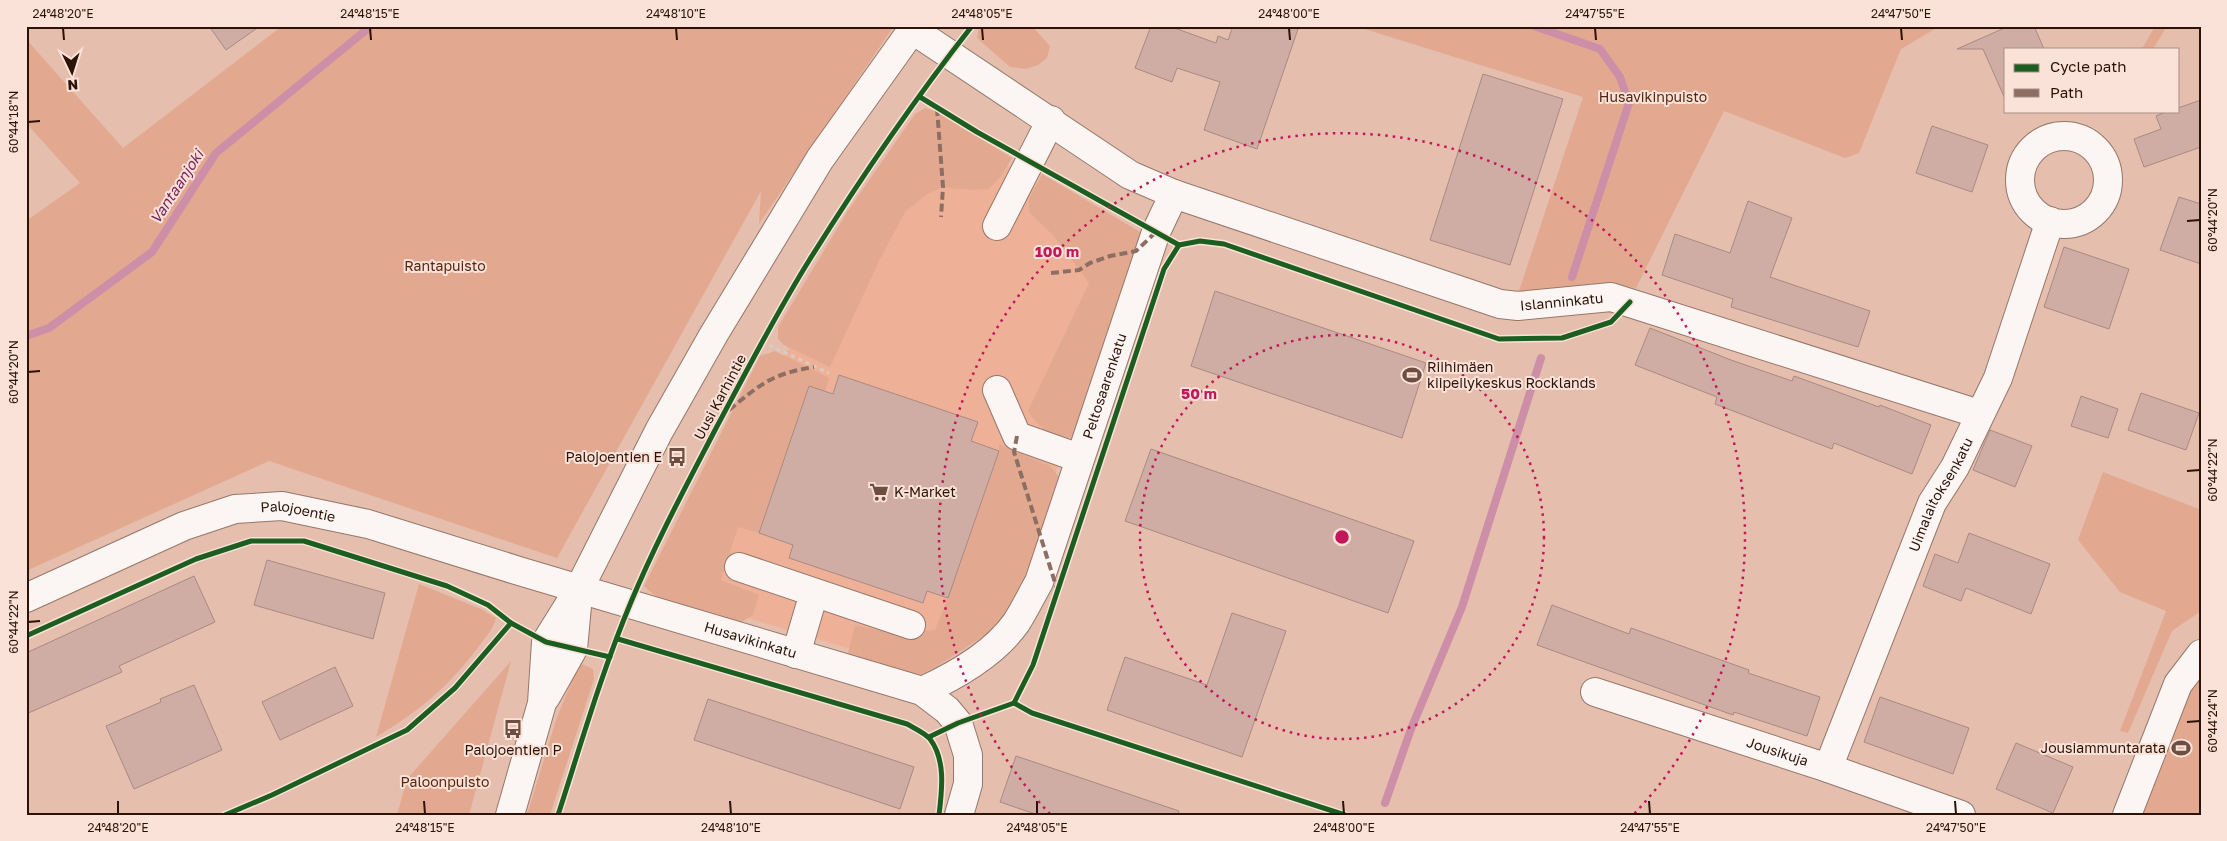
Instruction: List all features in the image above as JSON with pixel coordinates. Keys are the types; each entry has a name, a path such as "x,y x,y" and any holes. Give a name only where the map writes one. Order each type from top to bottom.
{"street":[{"path":"510,815 542,703 573,649 579,589 659,431 714,334 820,158 914,28 1130,175 1174,194"},
{"path":"997,226 1051,120"},
{"name":"Islanninkatu","path":"1174,194 1500,304 1518,306 1611,297 1979,414"},
{"name":"Peltosaarenkatu","path":"922,691 952,677 992,648 1015,624 1039,582 1156,232 1174,194"},
{"name":"Uimalaitoksenkatu","path":"1828,768 1932,503 1955,467 1998,378 2050,221"},
{"path":"997,390 1017,436 1079,458"},
{"name":"Palojoentie","path":"26,598 184,526 235,509 282,506 368,524 579,589"},
{"path":"739,567 911,625"},
{"name":"Husavikinkatu","path":"579,589 922,691"},
{"path":"796,654 814,593"},
{"path":"2128,815 2178,684 2201,654"},
{"path":"922,691 947,710 958,723 968,754 968,784 959,815"},
{"name":"Jousikuja","path":"1595,692 1828,768 1961,815"}],"path":[{"path":"762,342 829,373"}],"shaded area":[{"path":"923,113 1136,246 1012,596 925,671 651,589"}],"green space":[{"name":"Rantapuisto","path":"282,26 894,26 759,224 761,191 557,558 269,461 26,571 26,221 80,183 26,123 26,39 123,148"},
{"path":"981,26 1032,26 1050,46 1047,58 1038,65 1026,69 1010,67 977,38"},
{"name":"Husavikinpuisto","path":"1355,26 1940,26 1901,49 1859,153 1845,158 1724,111 1636,288 1605,285 1518,294 1583,97"},
{"path":"2155,26 2167,26 2154,48 2143,48"},
{"path":"925,108 935,111 1012,158 999,179 988,189 970,190 943,187 927,194 905,212 880,259 830,367 784,345 778,339 778,327 849,209 915,114"},
{"path":"1042,174 1142,233 1072,438 1046,431 1028,411 1089,283 1053,235 1029,212 1029,199"},
{"path":"775,351 829,378 825,391 809,386 759,533 738,527 721,580 759,595 753,615 740,623 675,605 663,600 644,586 760,356"},
{"path":"999,444 1050,466 1059,477 1024,587 999,626 936,667 921,674 905,673 847,657 855,625 893,634 935,630 999,451"},
{"path":"2103,472 2199,509 2201,505 2201,611 2172,631 2128,733 2120,731 2166,611 2120,592 2078,540"},
{"path":"419,584 481,609 496,618 495,622 465,664 442,688 418,709 376,737"},
{"name":"Jousiammuntarata","path":"2201,656 2201,815 2135,815"},
{"name":"Paloonpuisto","path":"511,661 469,815 397,815 407,779"},
{"path":"579,663 593,669 594,679 550,815 527,815 556,720"}],"building":[{"path":"209,26 260,26 226,50"},
{"path":"1151,26 1169,26 1216,43 1218,36 1228,40 1233,26 1299,26 1257,149 1204,130 1220,82 1177,68 1172,82 1135,68"},
{"path":"2009,26 2034,26 2044,48 2004,48 2004,96 1983,49 1957,49"},
{"path":"1483,74 1563,99 1510,265 1430,240"},
{"path":"2201,100 2201,147 2144,167 2134,139 2161,129 2156,116 2166,112 2180,112 2180,107"},
{"path":"1932,126 1988,145 1972,192 1916,173"},
{"path":"2179,197 2201,204 2201,264 2160,250"},
{"path":"1748,201 1792,218 1770,277 1870,311 1858,347 1731,307 1733,299 1662,275 1675,234 1730,253"},
{"path":"2064,247 2129,269 2109,329 2044,307"},
{"path":"1215,291 1426,363 1402,438 1191,366"},
{"path":"1650,328 1731,360 1792,381 1794,376 1879,407 1880,405 1931,425 1912,474 1834,443 1832,449 1715,404 1717,397 1635,365"},
{"name":"K-Market","path":"839,375 978,422 971,441 999,451 948,598 927,591 923,603 789,558 793,545 759,533 809,386 833,394"},
{"path":"2141,393 2199,413 2186,450 2128,430"},
{"path":"2081,396 2118,409 2108,438 2071,426"},
{"path":"1990,430 2032,446 2015,487 1973,470"},
{"path":"1151,449 1414,541 1388,613 1125,521"},
{"path":"1969,533 2050,564 2031,614 1966,588 1961,601 1923,586 1935,554 1958,563"},
{"path":"267,560 385,593 373,639 254,605"},
{"path":"194,576 215,622 119,666 122,672 26,714 26,653"},
{"path":"1552,605 1629,634 1631,628 1749,670 1748,673 1820,697 1807,736 1734,712 1733,715 1537,645"},
{"path":"1232,613 1286,631 1242,757 1107,710 1125,657 1207,685"},
{"path":"335,667 353,706 280,740 262,702"},
{"path":"194,685 222,750 134,789 106,726 161,702 160,699"},
{"path":"1880,697 1969,728 1953,774 1864,742"},
{"path":"708,699 914,767 900,809 694,740"},
{"path":"2016,743 2073,767 2053,813 1996,789"},
{"path":"1016,756 1179,811 1178,815 1038,815 1000,802"}],"waterway":[{"name":"Vantaanjoki","path":"26,336 49,328 152,252 216,153 371,26"},
{"path":"1534,26 1600,49 1620,77 1629,103 1572,277"},
{"path":"1385,803 1411,729 1462,607 1541,358"}],"marked path":[{"path":"937,108 943,187 941,217"},
{"path":"1051,273 1079,270 1090,263 1110,256 1136,251 1156,232"},
{"path":"729,410 768,381 788,373 814,367"},
{"path":"1017,436 1014,452 1057,589"}],"cycle path":[{"name":"Uusi Karhintie","path":"558,815 620,628 660,537 714,432 760,345 829,229 908,111 972,26"},
{"path":"920,97 977,132 1179,245 1200,241 1224,244 1499,339 1562,338 1611,322 1630,302"},
{"path":"929,737 958,723 1014,703 1033,665 1164,269 1179,245"},
{"path":"26,636 196,559 251,541 304,541 447,586 488,605 511,623 546,642 610,657"},
{"path":"225,815 272,795 407,730 455,688 511,623"},
{"path":"618,639 907,724 930,739 939,756 942,776 939,815"},
{"path":"1014,703 1032,713 1345,815"}],"place":[{"name":"Riihimäen kiipeilykeskus Rocklands","path":"1412,375"},
{"name":"Palojoentien E","path":"677,457"},
{"name":"K-Market","path":"879,492"},
{"name":"Palojoentien P","path":"513,729"},
{"name":"Jousiammuntarata","path":"2181,748"}]}
